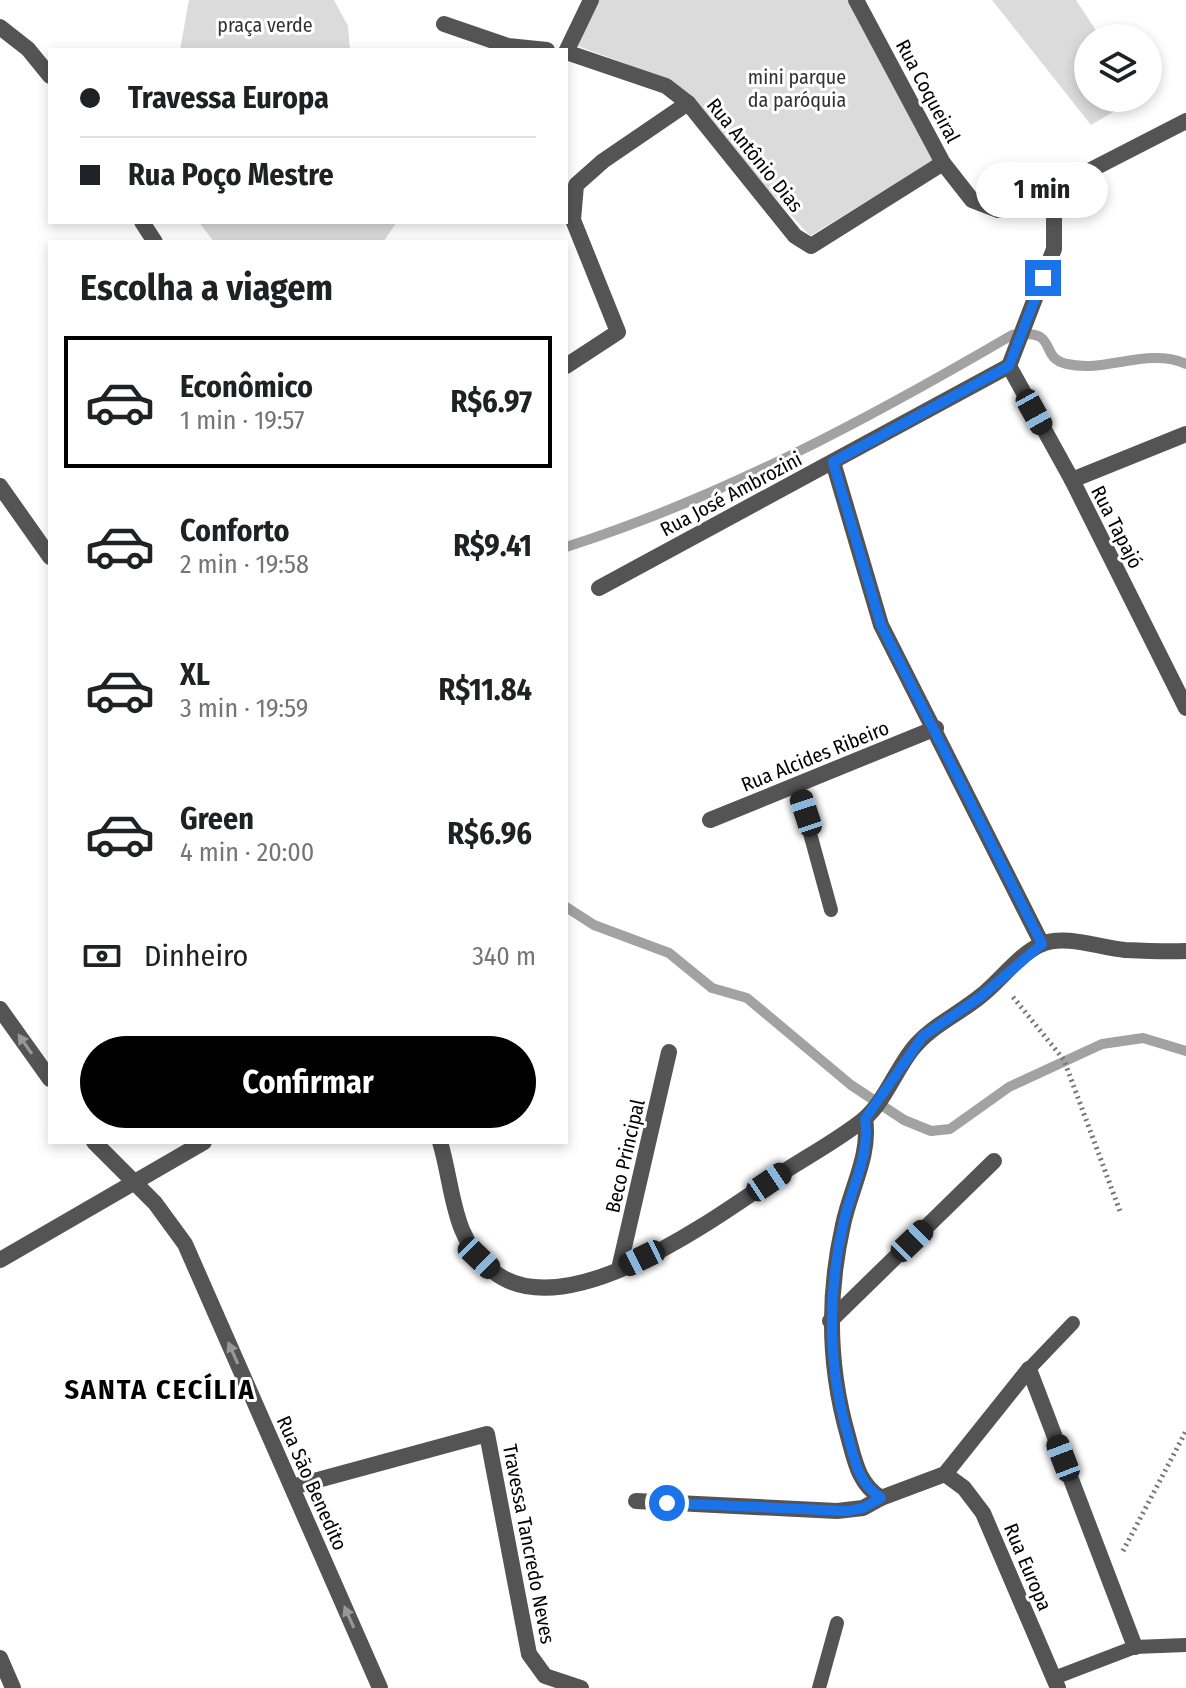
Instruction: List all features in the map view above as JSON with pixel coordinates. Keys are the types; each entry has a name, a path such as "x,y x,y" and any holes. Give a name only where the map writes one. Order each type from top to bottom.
{"street":[{"path":"568,48 591,0"},
{"name":"Rua Coqueiral","path":"856,0 943,163 972,200 998,210 1042,195 1054,186 1186,121"},
{"path":"444,24 508,46 528,48"},
{"path":"0,27 28,49 48,74"},
{"name":"Rua Antônio Dias","path":"568,53 666,86 688,103 795,236 811,246 943,163"},
{"path":"568,365 618,332 573,220 576,185 603,161 688,103"},
{"path":"1009,366 1054,249 1054,186"},
{"name":"Rua José Ambrozini","path":"599,588 1009,366"},
{"name":"Rua Tapajó","path":"1009,366 1072,480 1186,708"},
{"path":"1072,480 1186,434"},
{"path":"833,462 881,625 936,728 1042,944"},
{"path":"0,486 48,554"},
{"name":"Rua Alcides Ribeiro","path":"710,820 936,728"},
{"path":"440,1144 459,1227 479,1258 509,1283 534,1289 577,1283 619,1269 698,1229 865,1119 923,1036 1042,944 1064,941 1128,950 1186,951"},
{"path":"0,1009 48,1076"},
{"name":"Beco Principal","path":"619,1269 669,1052"},
{"path":"865,1119 867,1135 843,1225 830,1321 837,1387 853,1452 865,1488 881,1498"},
{"name":"Rua São Benedito","path":"96,1144 163,1212 185,1244 380,1688"},
{"path":"0,1260 201,1144"},
{"path":"830,1321 994,1161"},
{"path":"636,1501 847,1511 863,1508 945,1474 1029,1369"},
{"path":"1029,1369 1135,1647"},
{"name":"Travessa Tancredo Neves","path":"292,1487 487,1434 529,1654 545,1676 581,1688"},
{"name":"Rua Europa","path":"945,1474 974,1499 983,1513 1056,1683"},
{"path":"0,1658 13,1688"}],"lane":[{"path":"797,786 831,910"},
{"path":"1029,1369 1073,1323"},
{"path":"819,1688 837,1623"},
{"path":"1056,1683 1135,1647 1186,1645"}],"path":[{"path":"999,980 1064,1060 1121,1214"},
{"path":"1109,1577 1186,1431"}],"green space":[{"name":"praça verde","path":"189,0 334,0 348,26 350,48 180,48"},
{"name":"mini parque da paróquia","path":"597,0 848,0 934,160 810,236 669,80 578,46"},
{"path":"992,0 1076,0 1092,24 1074,24 1074,104"},
{"path":"1081,112 1113,112 1091,125"},
{"path":"200,224 396,224 384,240 212,240"}],"waterway":[{"path":"568,546 739,480 850,425 1012,335 1027,334 1043,339 1052,356 1067,364 1082,366 1157,358 1186,364"},
{"path":"568,908 594,925 669,953 712,988 747,998 851,1085 904,1120 931,1131 950,1129 1009,1087 1102,1044 1143,1038 1186,1051"}],"district":[{"name":"SANTA CECÍLIA","path":"160,1389"}],"route":[{"path":"667,1503 847,1511 863,1508 881,1498 865,1488 844,1423 830,1321 843,1225 867,1135 865,1119 923,1036 979,998 1026,954 1042,944 936,728 881,625 833,462 1009,366 1043,278"}]}
